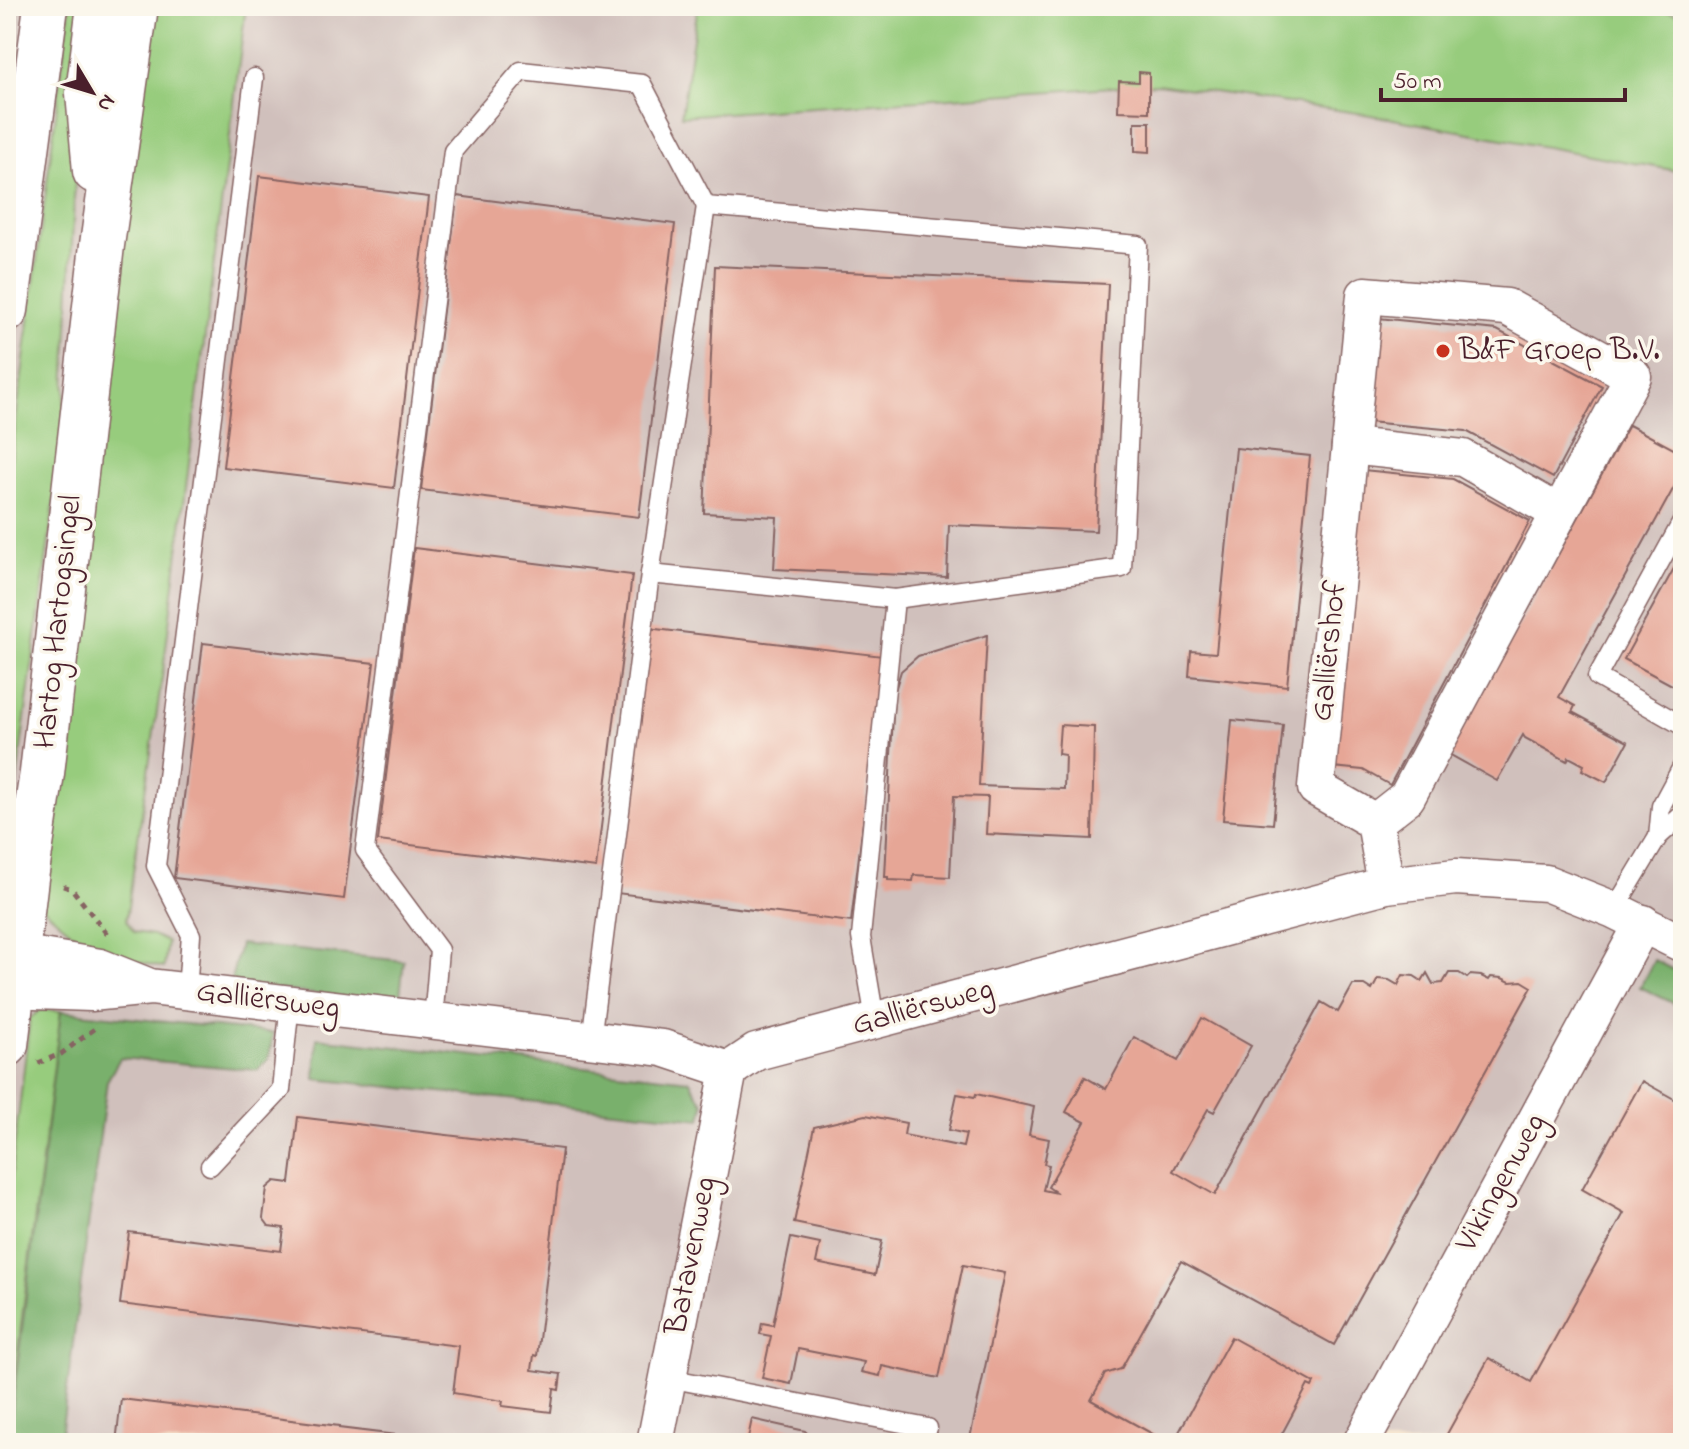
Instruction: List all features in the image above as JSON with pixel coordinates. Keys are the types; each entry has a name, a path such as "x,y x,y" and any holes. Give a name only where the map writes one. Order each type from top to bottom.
{"street":[{"path":"6,310 46,6"},
{"name":"Hartog Hartogsingel","path":"99,6 88,93 102,245"},
{"name":"Hartog Hartogsingel","path":"19,1055 10,971 42,773 102,245 136,6"},
{"name":"Galliërshof","path":"1365,295 1507,307 1633,376 1407,797 1375,822 1316,788 1350,446 1365,295"},
{"path":"1350,446 1463,458 1559,513"},
{"path":"1375,822 1386,885"},
{"name":"Galliërsweg","path":"10,971 91,993 150,987 663,1048 729,1070 756,1052 1386,885 1456,877 1546,883 1629,917 1683,944"},
{"name":"Vikingenweg","path":"1361,1443 1629,917"},
{"name":"Batavenweg","path":"655,1443 729,1070"}],"lane":[{"path":"433,1021 439,950 365,850 453,151 521,71 642,84 706,206 650,574 591,1040"},
{"path":"187,991 191,935 156,866 254,78"},
{"path":"650,574 895,599 1122,568 1138,245 706,206"},
{"path":"1683,520 1597,677 1683,726"},
{"path":"875,1020 861,937 895,599"},
{"path":"1629,917 1658,837 1661,806 1683,765"},
{"path":"1658,837 1683,814"},
{"path":"210,1166 281,1090 290,1003"},
{"path":"668,1378 928,1428"}],"path":[{"path":"26,878 72,889 111,938"},
{"path":"19,1055 61,1054 99,1026"}],"shaded area":[{"path":"6,6 1683,6 1683,1443 6,1443"}],"green space":[{"path":"70,6 83,6 63,436 6,859 6,518"},
{"path":"150,6 246,6 164,664 126,920 134,932 153,935 167,942 164,968 94,951 41,906"},
{"path":"698,6 1647,6 1683,15 1683,172 1371,115 1158,84 681,116"},
{"path":"240,944 404,961 399,1004 230,984"},
{"path":"1654,960 1683,975 1683,1008 1640,987"},
{"path":"41,1010 61,1011 6,1443 6,1217 30,1018"},
{"path":"61,1011 273,1033 269,1059 257,1070 120,1058 107,1081 60,1443 8,1443"},
{"path":"317,1038 689,1080 704,1104 701,1119 315,1079"}],"building":[{"path":"1139,72 1149,73 1149,112 1118,111 1119,81 1139,82"},
{"path":"1135,122 1150,122 1150,152 1135,151"},
{"path":"259,176 429,197 394,488 223,467"},
{"path":"457,196 675,224 639,517 421,490"},
{"path":"715,266 1108,284 1096,531 949,525 947,577 774,569 777,517 704,513"},
{"path":"1378,318 1497,330 1602,386 1553,478 1466,431 1368,422"},
{"path":"1629,425 1683,454 1683,471 1559,697 1575,706 1572,712 1628,742 1606,782 1582,770 1584,765 1569,757 1567,761 1523,735 1497,781 1449,754"},
{"path":"1236,448 1310,456 1287,686 1189,676 1191,651 1216,653"},
{"path":"1363,470 1453,479 1530,521 1390,785 1363,770 1333,767"},
{"path":"414,548 632,575 596,868 378,841"},
{"path":"1683,552 1683,691 1624,659"},
{"path":"647,628 883,656 851,922 616,893"},
{"path":"987,635 979,786 1064,789 1065,755 1058,754 1060,725 1094,727 1092,839 986,834 988,797 954,796 950,877 914,875 913,881 888,880 885,877 894,694 901,671 918,656"},
{"path":"203,643 374,663 344,899 174,878"},
{"path":"1232,720 1283,725 1273,824 1223,820"},
{"path":"1427,973 1433,984 1443,983 1449,973 1459,973 1467,978 1470,975 1489,980 1491,977 1510,982 1522,981 1532,987 1334,1345 1181,1261 1121,1369 1105,1374 1091,1400 1169,1443 969,1443 1005,1273 963,1265 939,1378 882,1366 880,1376 861,1372 864,1362 798,1349 791,1384 762,1378 771,1336 760,1334 762,1323 773,1325 791,1238 820,1244 816,1263 875,1275 882,1241 794,1223 814,1127 866,1115 906,1123 904,1135 963,1147 966,1134 949,1130 957,1094 975,1097 976,1094 1034,1107 1029,1135 1049,1139 1044,1164 1049,1165 1043,1190 1057,1193 1048,1187 1085,1122 1066,1112 1085,1077 1106,1089 1134,1037 1178,1061 1202,1018 1251,1046 1214,1112 1208,1109 1173,1171 1215,1195 1321,1002 1338,1012 1353,985 1364,985 1372,990 1378,979 1398,985 1403,975 1422,981"},
{"path":"1642,1081 1683,1104 1683,1443 1442,1443 1489,1358 1531,1382 1624,1213 1582,1189"},
{"path":"298,1117 562,1149 537,1356 534,1355 532,1370 561,1374 559,1390 554,1389 551,1412 502,1406 503,1401 453,1393 459,1346 120,1304 129,1232 281,1251 284,1228 269,1226 263,1218 267,1188 275,1181 290,1183"},
{"path":"1231,1337 1314,1383 1312,1387 1308,1385 1277,1443 1173,1443"},
{"path":"121,1399 339,1426 437,1440 437,1443 116,1443"},
{"path":"752,1419 805,1431 809,1435 808,1443 747,1443"}],"place":[{"name":"B&F Groep B.V.","path":"1443,351"}]}
